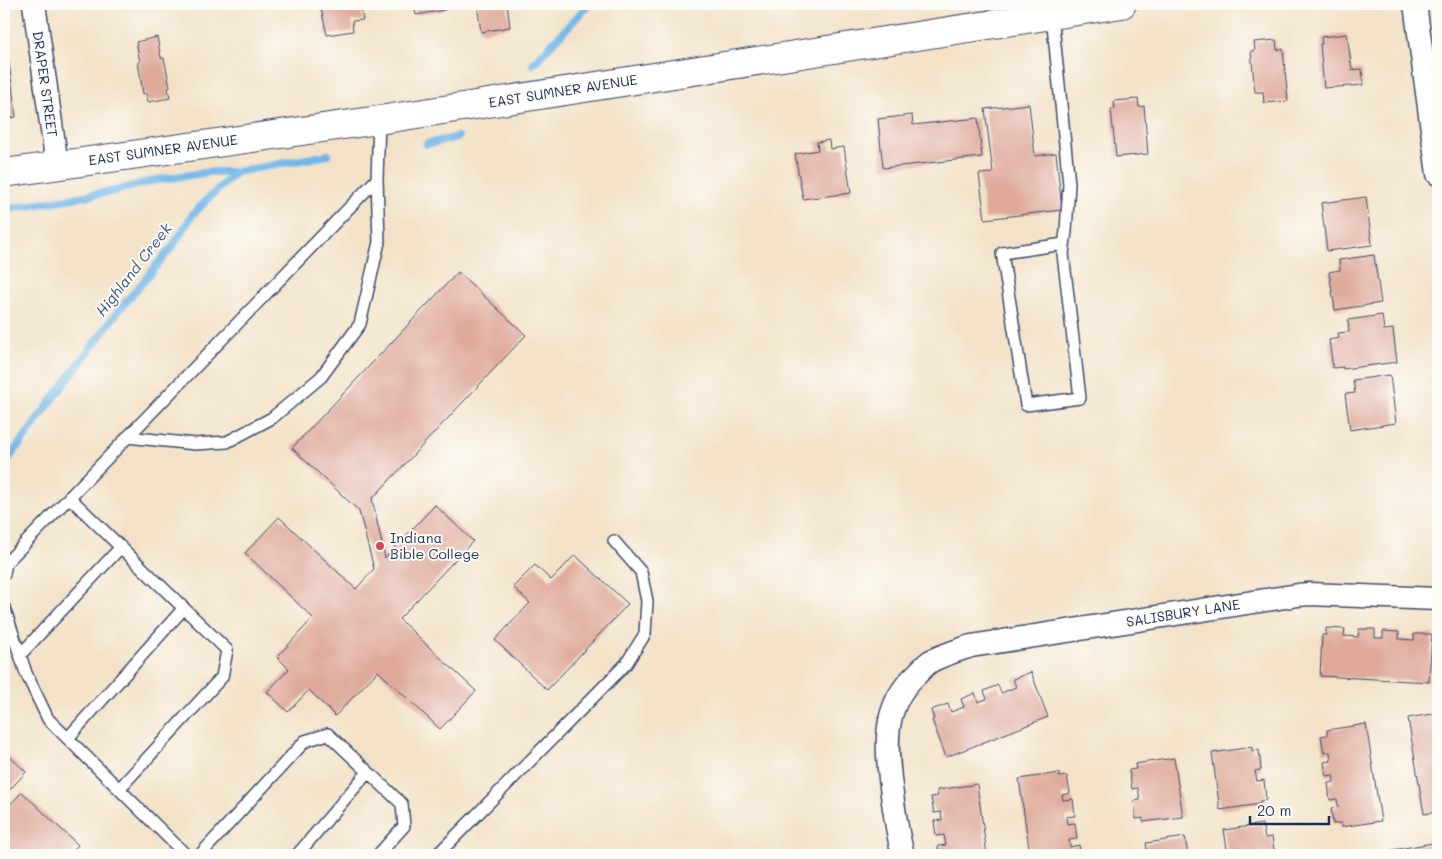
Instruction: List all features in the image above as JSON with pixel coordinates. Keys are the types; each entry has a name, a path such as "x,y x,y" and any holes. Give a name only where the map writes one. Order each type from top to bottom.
{"street":[{"name":"DRAPER STREET","path":"34,4 57,165"},
{"name":"EAST SUMNER AVENUE","path":"4,173 379,120 1122,4"},
{"path":"1415,4 1438,174"},
{"name":"SALISBURY LANE","path":"903,855 894,813 886,751 890,716 902,691 912,678 931,661 954,650 970,646 1298,595 1438,599"}],"lane":[{"path":"1052,15 1069,184 1064,244 1063,254 1080,398 1026,405 1002,254 1064,244"},
{"path":"127,438 195,444 227,442 272,418 320,377 360,324 379,242 377,179 379,120"},
{"path":"4,574 6,563 377,179"},
{"path":"69,497 227,650 222,676 119,789"},
{"path":"437,855 626,664 645,634 647,601 641,572 614,541"},
{"path":"20,655 121,548"},
{"path":"4,607 26,673 48,719 186,855"},
{"path":"68,738 184,608"},
{"path":"200,855 305,741 328,734 402,804 404,826 378,855"},
{"path":"297,855 368,772"}],"building":[{"path":"320,4 360,4 363,20 352,21 353,31 327,35"},
{"path":"414,4 444,4 445,10 416,15"},
{"path":"477,4 507,4 510,27 481,32"},
{"path":"1347,34 1352,70 1362,69 1363,85 1324,88 1321,37"},
{"path":"157,37 161,58 164,58 170,87 168,88 170,98 148,102 146,93 143,94 136,42"},
{"path":"1276,40 1277,50 1283,49 1288,101 1264,103 1263,92 1255,92 1251,51 1255,51 1254,42"},
{"path":"9,62 16,117 4,119 4,63"},
{"path":"1138,99 1139,107 1144,106 1148,154 1116,157 1111,109 1115,109 1114,101"},
{"path":"1029,104 1035,156 1056,153 1062,210 985,219 979,174 993,173 985,109"},
{"path":"912,115 913,125 978,118 982,157 883,168 878,119"},
{"path":"829,140 830,149 844,147 851,193 803,199 795,154 818,150 817,142"},
{"path":"1366,197 1372,245 1327,251 1321,203"},
{"path":"1374,255 1381,303 1335,310 1329,272 1340,270 1339,260"},
{"path":"458,272 526,335 372,499 385,558 435,505 473,541 399,619 476,691 440,729 378,671 335,716 309,690 288,712 267,692 289,669 277,657 313,618 245,553 279,517 356,589 374,569 359,511 292,448"},
{"path":"1382,315 1384,330 1393,329 1397,362 1343,369 1343,367 1333,368 1329,340 1339,338 1338,333 1349,332 1348,320"},
{"path":"1390,375 1396,423 1350,430 1345,394 1355,393 1353,380"},
{"path":"575,555 628,604 547,690 495,640 530,603 513,587 535,565 551,580"},
{"path":"1326,628 1345,629 1344,636 1358,637 1359,629 1375,629 1375,638 1383,638 1383,631 1399,632 1399,639 1414,640 1414,634 1432,634 1429,682 1320,676 1322,635 1326,635"},
{"path":"1031,672 1048,717 946,757 932,720 934,719 931,710 948,704 951,712 964,707 961,699 975,693 978,702 987,699 984,691 998,685 1001,693 1016,687 1013,679"},
{"path":"1438,713 1438,812 1424,814 1408,718"},
{"path":"1366,724 1381,821 1341,827 1341,823 1333,824 1331,808 1338,807 1337,799 1330,800 1328,783 1334,782 1333,775 1326,776 1324,762 1331,761 1330,752 1324,753 1321,736 1327,735 1327,730"},
{"path":"1252,747 1252,751 1259,750 1261,770 1255,771 1257,781 1264,780 1266,800 1260,801 1260,804 1220,810 1212,753"},
{"path":"4,751 26,772 4,796"},
{"path":"1174,758 1183,817 1143,822 1143,818 1136,819 1134,801 1140,800 1138,788 1132,789 1129,770 1136,769 1135,764"},
{"path":"1059,773 1059,777 1067,776 1070,793 1062,795 1063,800 1073,799 1075,816 1066,817 1067,824 1075,823 1077,839 1069,840 1070,847 1079,845 1081,855 1030,855 1019,779"},
{"path":"977,784 987,855 939,855 938,846 946,845 944,835 936,836 934,821 942,820 941,812 934,813 931,797 938,796 937,790"},
{"path":"22,792 78,845 69,855 17,855 14,852 11,855 7,855 4,852 4,811"},
{"path":"1262,824 1265,838 1272,837 1275,855 1228,855 1224,830"},
{"path":"1185,837 1188,855 1148,855 1146,843"},
{"path":"1432,843 1432,846 1438,845 1438,855 1382,855 1382,852"}],"waterway":[{"name":"Highland Creek","path":"533,64 589,4"},
{"name":"Highland Creek","path":"427,144 458,137"},
{"name":"Highland Creek","path":"4,465 116,314 173,246 193,214 214,193 236,172 328,155"},
{"path":"4,210 114,191 156,180 210,172 236,172"}],"place":[{"name":"Indiana Bible College","path":"380,546"}]}
